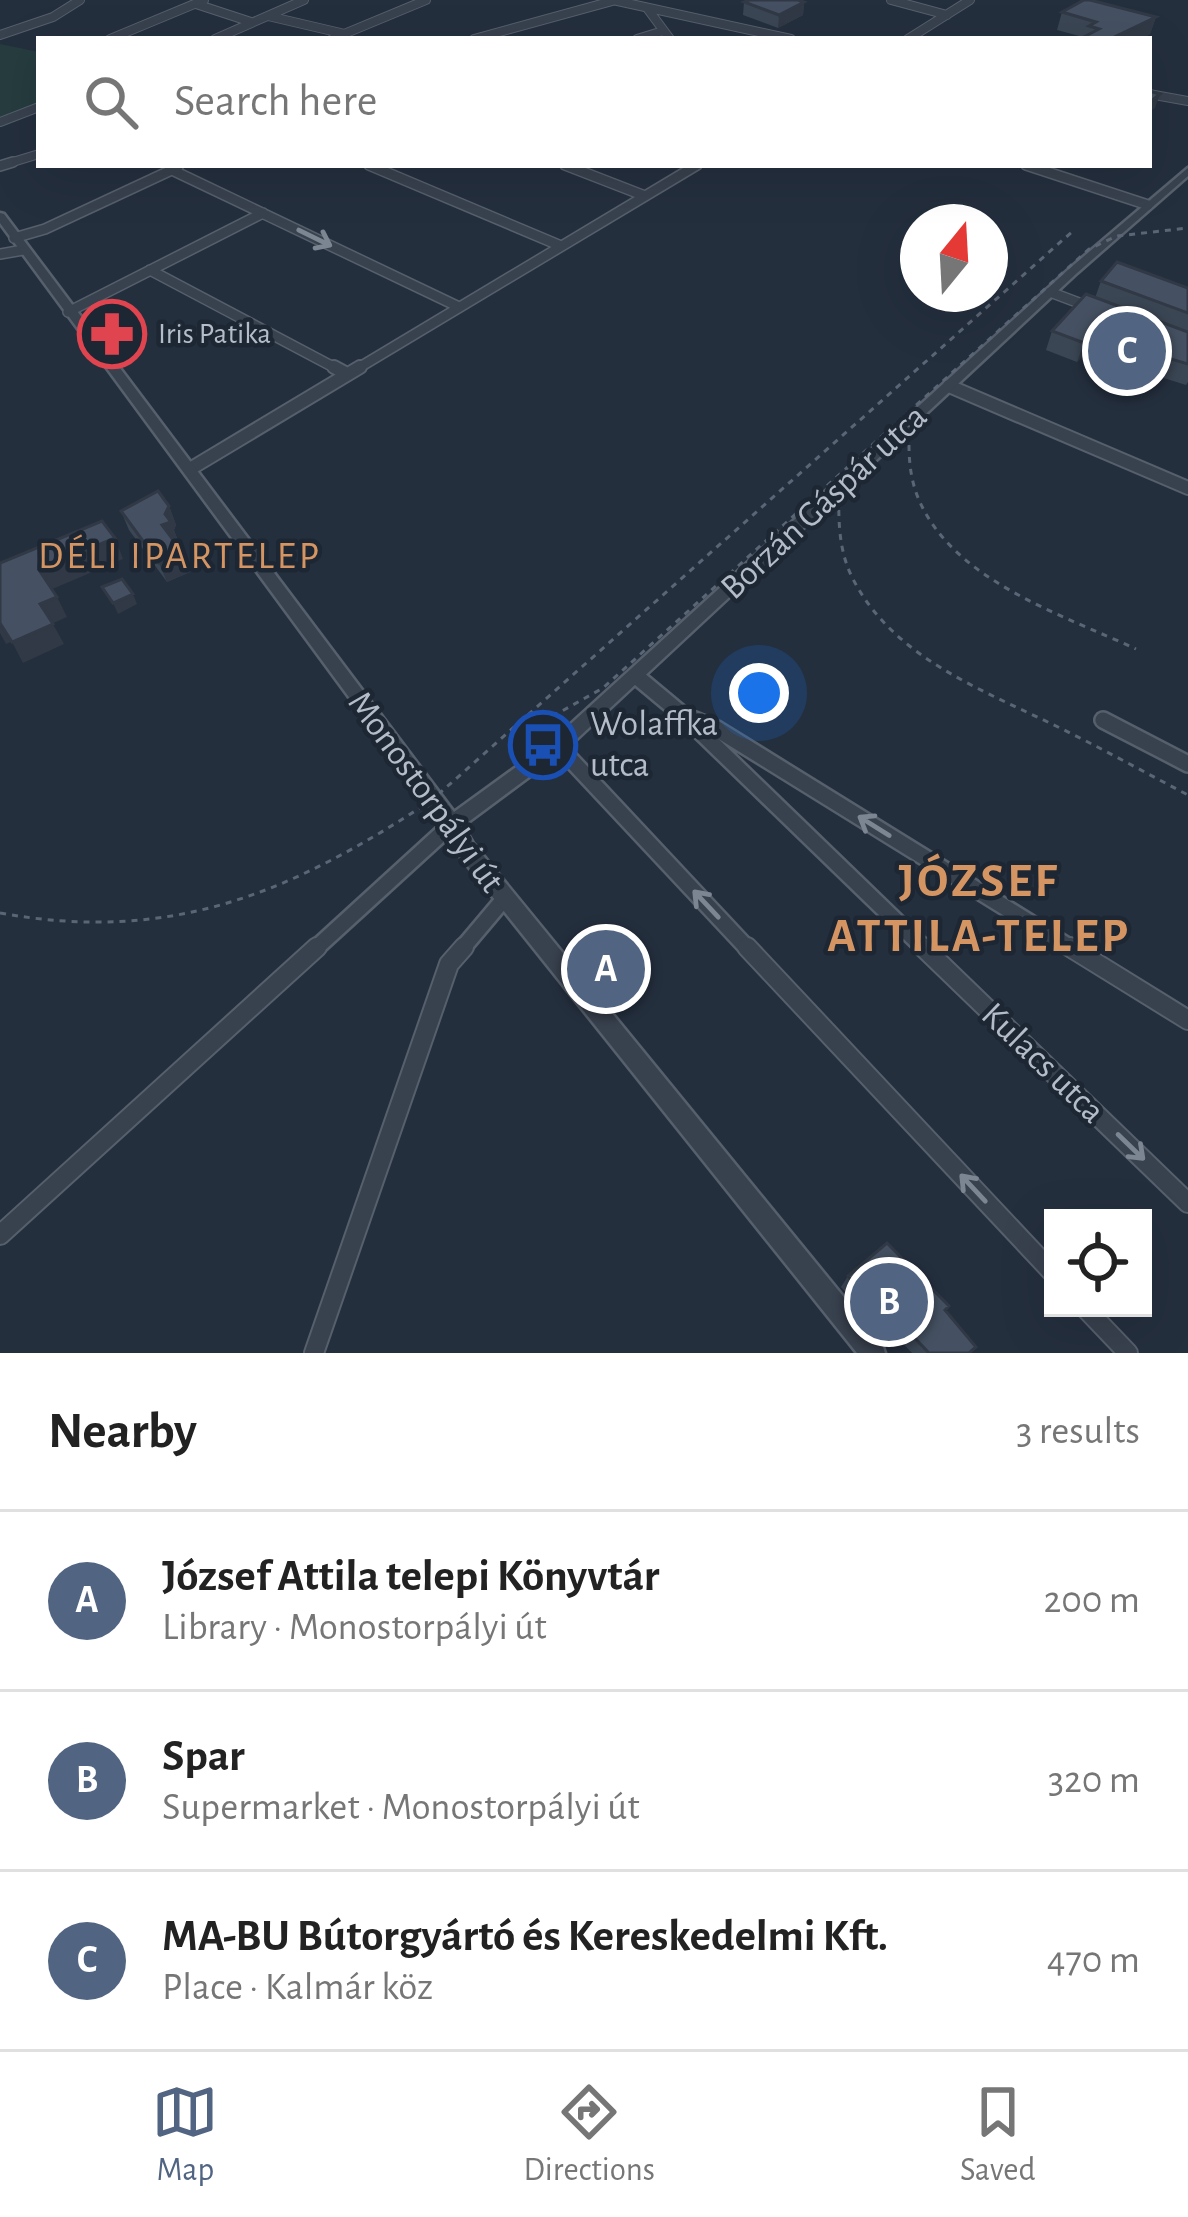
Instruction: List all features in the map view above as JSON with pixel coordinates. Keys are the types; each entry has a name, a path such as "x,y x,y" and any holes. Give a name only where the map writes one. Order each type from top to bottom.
{"street":[{"path":"0,35 53,17 80,0"},
{"path":"221,36 304,0"},
{"path":"340,36 426,0"},
{"path":"484,36 615,0 776,36"},
{"path":"637,0 654,11 667,35"},
{"path":"891,0 947,15"},
{"path":"913,36 970,0"},
{"path":"117,36 200,2 251,22"},
{"path":"266,15 345,34"},
{"path":"1152,95 1188,101"},
{"path":"0,122 36,108"},
{"path":"0,166 36,155"},
{"path":"0,254 175,168"},
{"path":"179,168 459,308"},
{"path":"376,168 561,246"},
{"path":"573,168 644,196"},
{"path":"190,469 692,168"},
{"path":"1036,168 1148,205"},
{"name":"Borzán Gáspár utca","path":"452,824 558,746 1050,292 1188,171"},
{"path":"68,312 262,213"},
{"name":"Monostorpályi út","path":"0,216 504,899 873,1353"},
{"path":"150,270 347,374"},
{"path":"1050,292 1112,316"},
{"path":"949,386 1188,488"},
{"name":"Kulacs utca","path":"636,676 684,716 1188,1203"},
{"path":"684,716 717,729 1188,1020"},
{"path":"1103,720 1188,764"},
{"path":"558,746 1044,1264"},
{"path":"0,1235 452,824"},
{"path":"314,1353 449,964 504,899"},
{"path":"1094,1317 1128,1353"}],"green space":[{"path":"0,44 36,51 36,106 0,120"}],"building":[{"path":"1090,0 1156,17 1116,36 1086,36 1099,29 1089,26 1096,22 1062,12"},
{"path":"744,2 804,2 779,15"},
{"path":"1117,262 1188,288 1188,313 1101,281"},
{"path":"1086,294 1188,332 1188,364 1110,341 1117,334 1099,327 1084,343 1052,331"},
{"path":"158,491 169,506 165,514 171,522 162,525 183,553 159,563 121,511"},
{"path":"102,521 115,538 39,570 57,597 40,604 53,624 12,642 0,623 0,563"},
{"path":"122,579 133,594 113,603 102,587"},
{"path":"609,933 630,960 604,977 583,950"},
{"path":"887,1243 949,1306 945,1310 976,1347 969,1353 929,1353 890,1312 884,1318 848,1276"}],"railway":[{"path":"910,411 1089,249 1117,236 1188,228"},
{"path":"0,913 120,922 227,903 329,861 432,800 1074,230"},
{"path":"839,475 910,411"},
{"path":"910,411 909,455 915,489 935,528 957,553 1013,592 1136,649"},
{"path":"521,734 603,688 839,475"},
{"path":"839,475 839,525 846,563 868,603 889,628 968,683 1188,795"}],"place":[{"name":"Iris Patika","path":"112,334"},
{"name":"MA-BU Bútorgyártó és Kereskedelmi Kft.","path":"1127,351"},
{"name":"Wolaffka utca","path":"543,745"},
{"name":"József Attila telepi Könyvtár","path":"606,969"},
{"name":"Spar","path":"889,1302"}],"district":[{"name":"DÉLI IPARTELEP","path":"180,556"},
{"name":"JÓZSEF ATTILA-TELEP","path":"979,910"}]}
